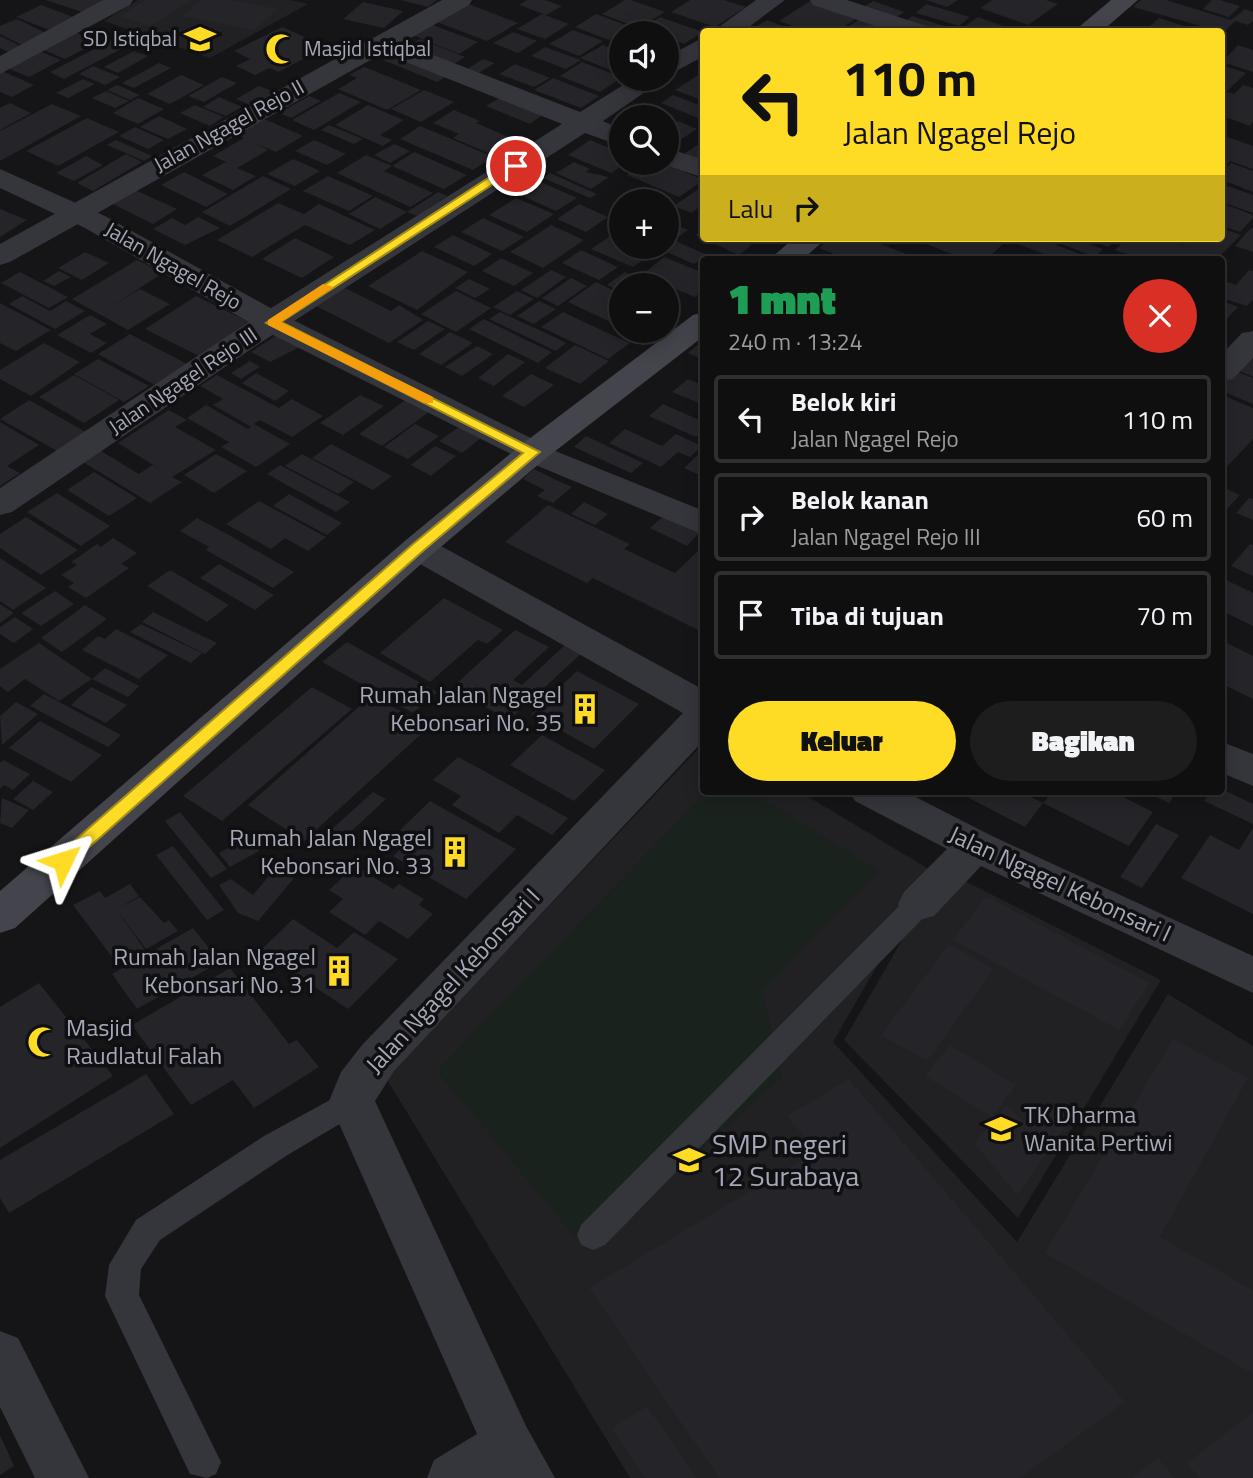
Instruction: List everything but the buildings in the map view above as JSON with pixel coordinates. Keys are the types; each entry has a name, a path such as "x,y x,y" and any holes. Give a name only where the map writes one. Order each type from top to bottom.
{"main road":[{"path":"1090,28 1126,0"},
{"path":"789,256 807,242"},
{"path":"0,916 418,548 533,452 700,324"}],"street":[{"path":"0,66 121,0"},
{"name":"Jalan Ngagel Rejo II","path":"0,256 460,0"},
{"path":"730,28 773,0"},
{"path":"822,0 908,28"},
{"path":"380,43 609,133"},
{"path":"679,61 700,47"},
{"name":"Jalan Ngagel Rejo III","path":"0,504 272,323 631,91"},
{"path":"679,161 700,168"},
{"name":"Jalan Ngagel Rejo","path":"0,177 75,212 272,323 533,452 700,522"},
{"path":"1225,369 1253,340"},
{"path":"418,548 700,704"},
{"name":"Jalan Ngagel Kebonsari I","path":"519,1461 352,1101 357,1086 378,1058 700,719"},
{"path":"1225,757 1253,771"},
{"name":"Jalan Ngagel Kebonsari I","path":"877,795 976,846 1253,975"},
{"path":"919,904 976,846"},
{"path":"0,1355 63,1478"},
{"path":"453,1478 519,1461"}],"lane":[{"path":"593,1235 919,904"},
{"path":"203,1462 122,1296 125,1265 148,1230 275,1146 352,1101"}],"shaded area":[{"name":"SD Istiqbal","path":"138,0 290,0 308,4 210,58 104,21"},
{"name":"SMP negeri 12 Surabaya","path":"700,747 700,795 806,795 932,871 833,1042 1017,1242 1168,994 1253,1046 1253,1478 630,1478 386,1078"},
{"path":"703,795 756,795 879,871 762,991 782,1077 587,1251 437,1071"},
{"name":"TK Dharma Wanita Pertiwi","path":"943,870 1161,980 1018,1218 844,1040"}],"slow traffic":[{"path":"328,287 272,323 428,400"}],"place":[{"name":"SD Istiqbal","path":"200,39"},
{"name":"Masjid Istiqbal","path":"281,49"},
{"name":"Rumah Jalan Ngagel Kebonsari No. 35","path":"585,709"},
{"name":"Rumah Jalan Ngagel Kebonsari No. 33","path":"455,852"},
{"name":"Rumah Jalan Ngagel Kebonsari No. 31","path":"339,971"},
{"name":"Masjid Raudlatul Falah","path":"43,1042"},
{"name":"TK Dharma Wanita Pertiwi","path":"1001,1129"},
{"name":"SMP negeri 12 Surabaya","path":"689,1160"}],"route":[{"path":"63,861 418,548 533,452 272,323 516,166"}]}
